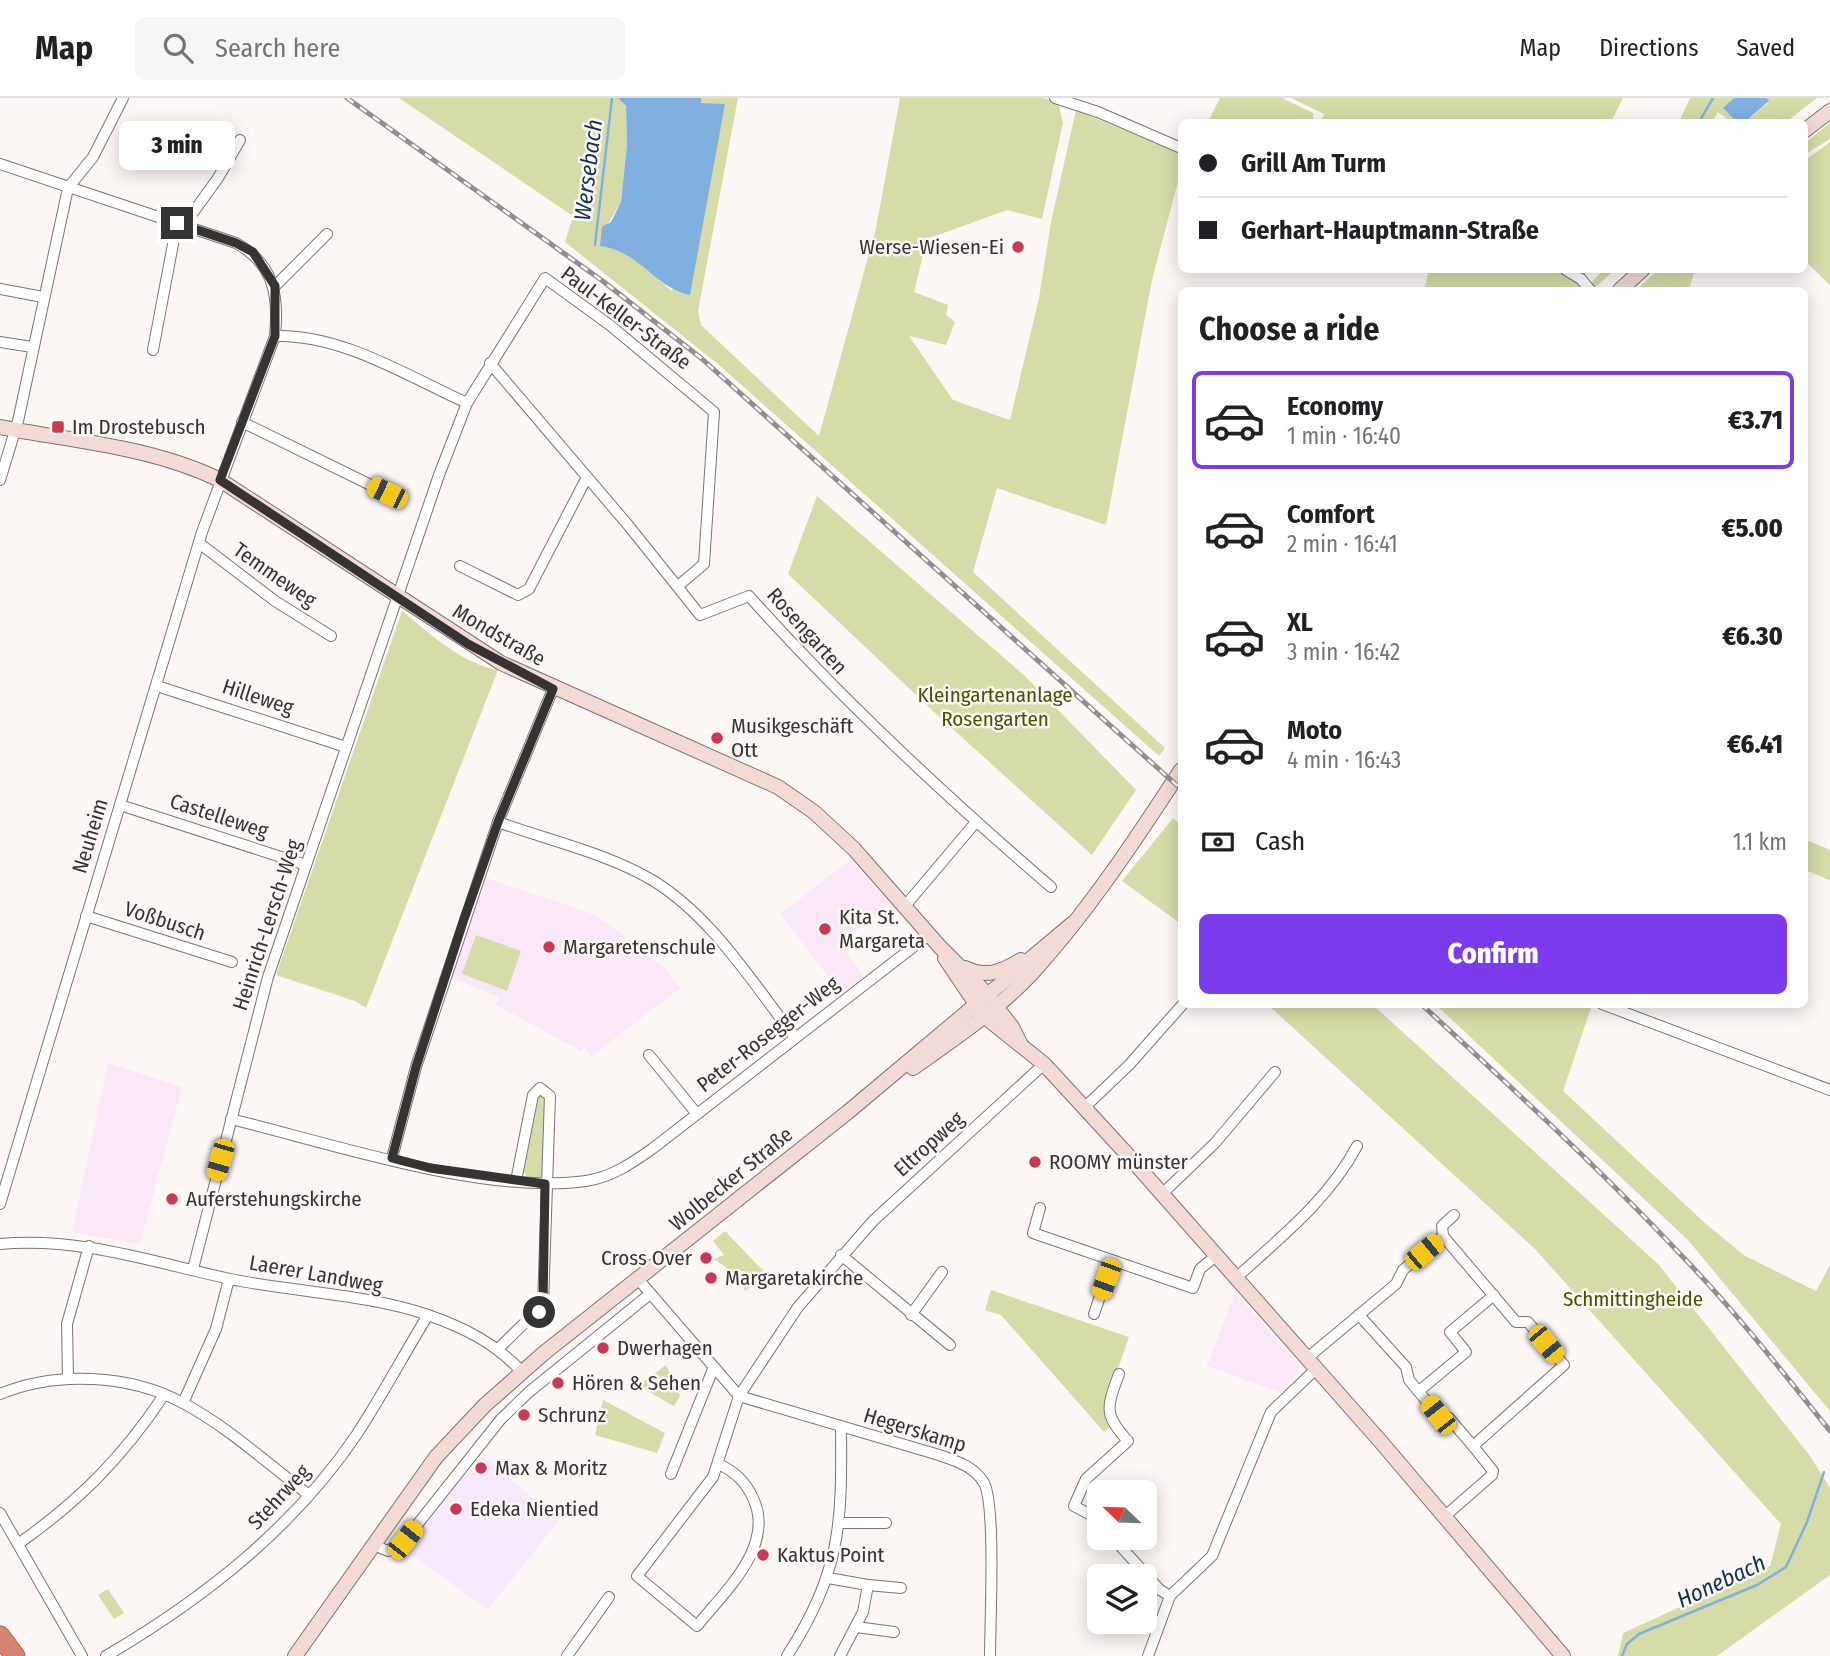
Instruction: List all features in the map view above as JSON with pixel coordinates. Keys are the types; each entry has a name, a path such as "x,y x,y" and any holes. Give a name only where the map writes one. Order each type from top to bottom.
{"highway":[{"path":"0,1636 15,1656"}],"street":[{"path":"0,480 15,430 68,188 93,157 123,98"},
{"path":"1055,98 1098,112 1178,147"},
{"path":"1808,128 1829,112"},
{"path":"153,350 182,225 218,178 240,140"},
{"path":"0,164 236,243 253,252 275,286 275,336 296,335 343,347 467,403"},
{"path":"275,286 327,233"},
{"path":"1571,273 1588,287"},
{"path":"1623,287 1639,273"},
{"name":"Paul-Keller-Straße","path":"397,597 467,403 545,278 611,326 714,412 704,564 678,586"},
{"path":"0,289 44,297"},
{"name":"Neuheim","path":"0,1201 199,543 275,336"},
{"path":"0,341 32,347"},
{"name":"Rosengarten","path":"490,363 678,586 699,615 749,596 814,669 976,822 1051,887"},
{"path":"242,422 387,493"},
{"name":"Mondstraße","path":"0,427 165,458 220,480 468,644 553,689 778,787 836,830 959,965 986,1007"},
{"path":"460,566 519,595 528,589 587,477"},
{"name":"Temmeweg","path":"199,543 275,601 331,636"},
{"name":"Heinrich-Lersch-Weg","path":"193,1269 268,976 397,597"},
{"name":"Hilleweg","path":"157,686 346,747"},
{"path":"392,1158 416,1067 498,822 553,689"},
{"name":"Wolbecker Straße","path":"297,1655 436,1457 458,1432 522,1372 638,1279 848,1112 1033,972 1129,850 1178,775"},
{"name":"Castelleweg","path":"120,805 306,865"},
{"path":"498,822 652,880 686,906 716,937 795,1037"},
{"path":"905,906 976,822"},
{"name":"Voßbusch","path":"86,916 232,962"},
{"name":"Wolbecker Straße","path":"986,1007 1040,948 1072,924"},
{"name":"Peter-Rosegger-Weg","path":"231,1119 430,1168 545,1184 587,1181 621,1170 930,934"},
{"name":"Mondstraße","path":"940,947 953,973 986,1007"},
{"path":"959,965 976,973 996,973 1040,948"},
{"path":"986,1007 1001,1032 1020,1043 1044,1064 1237,1277 1563,1656"},
{"path":"1084,1108 1129,1065 1179,1008"},
{"path":"1613,1008 1830,1090"},
{"name":"Peter-Rosegger-Weg","path":"649,1055 697,1114"},
{"name":"Eltropweg","path":"719,1464 735,1472 746,1484 758,1509 759,1533 750,1558 697,1626 637,1576 713,1477 739,1396 798,1307 841,1255 894,1200 1044,1064"},
{"path":"1162,1194 1215,1143 1275,1072"},
{"path":"499,1348 543,1305 550,1096 540,1088 533,1095 516,1181"},
{"path":"1237,1277 1317,1202 1342,1174 1357,1146"},
{"path":"1040,1208 1033,1233 1193,1288 1200,1269 1217,1255"},
{"path":"1454,1215 1442,1226 1443,1236 1516,1322 1528,1322 1564,1365 1473,1446"},
{"path":"1147,1656 1170,1596 1212,1556 1271,1412 1311,1364 1359,1315 1396,1284 1403,1270 1443,1236"},
{"name":"Laerer Landweg","path":"0,1244 30,1241 89,1246 229,1279 428,1315 499,1348 522,1372"},
{"path":"68,1379 65,1359 70,1315 89,1246"},
{"path":"841,1255 950,1345"},
{"path":"1094,1314 1112,1261"},
{"path":"911,1314 942,1272"},
{"path":"183,1403 216,1329 229,1279"},
{"name":"Hegerskamp","path":"638,1279 739,1396 957,1461 970,1468 983,1482 989,1499 990,1656"},
{"path":"376,1545 388,1551 405,1540 501,1419 529,1392 650,1294"},
{"path":"1419,1391 1466,1352 1450,1332 1494,1295"},
{"name":"Stehrweg","path":"106,1656 213,1586 285,1522 357,1434 428,1315"},
{"path":"1359,1315 1406,1367 1409,1380 1438,1415 1449,1418 1493,1471 1492,1475 1444,1517"},
{"path":"671,1474 713,1369"},
{"path":"1119,1374 1110,1401 1110,1418 1128,1441"},
{"path":"0,1394 68,1379 102,1380 164,1395 183,1403 232,1436 309,1495"},
{"path":"18,1544 64,1511 99,1478 138,1434 164,1395"},
{"path":"787,1656 808,1622 828,1578 840,1523 841,1428"},
{"path":"1087,1513 1074,1506 1086,1479 1138,1432"},
{"path":"0,1513 82,1656"},
{"path":"840,1523 886,1523"},
{"path":"1124,1550 1160,1590 1170,1596"},
{"path":"828,1578 901,1588"},
{"path":"840,1656 856,1627 868,1585"},
{"path":"567,1656 609,1597"},
{"path":"856,1627 894,1632"}],"shaded area":[{"name":"Kita St. Margareta","path":"850,860 890,904 840,943 864,976 841,993 780,914"},
{"name":"Margaretenschule","path":"484,877 590,913 610,925 665,969 680,988 590,1058 585,1047 581,1051 496,1005 498,997 450,977"},
{"path":"108,1063 182,1087 140,1244 72,1232"},
{"path":"1235,1292 1299,1365 1298,1374 1279,1392 1207,1366"},
{"path":"482,1455 559,1520 488,1610 403,1549"}],"green space":[{"path":"399,98 618,98 626,106 627,145 621,202 606,227 614,248 624,251 672,291 725,105 701,103 701,98 738,98 698,311 701,325 819,436 876,228 900,98 1043,98 1058,102 1063,123 1042,219 1007,210 927,239 914,292 948,305 946,315 955,322 946,345 909,336 953,400 1010,420 1039,298 1051,222 1076,110 1178,153 1178,181 1152,280 1106,525 997,488 973,572 1165,748 1159,756 719,365 565,242 573,216"},
{"path":"1220,98 1282,98 1313,113 1314,119 1210,119"},
{"path":"1291,98 1623,98 1612,119 1322,119 1324,114"},
{"path":"1690,98 1734,98 1723,108 1734,119 1727,119 1718,112 1714,119 1680,119"},
{"path":"1767,98 1817,98 1790,119 1749,119 1768,103"},
{"path":"1830,123 1830,139 1808,153 1808,141"},
{"path":"1830,142 1830,285 1808,264 1808,158"},
{"path":"1428,273 1578,273 1592,282 1600,273 1612,273 1595,287 1425,287"},
{"path":"1655,273 1694,273 1690,287 1639,287"},
{"name":"Kleingartenanlage Rosengarten","path":"817,496 1025,676 1136,790 1092,855 933,711 788,574"},
{"path":"402,611 459,654 498,670 366,1008 355,1001 276,975"},
{"path":"1173,818 1178,823 1178,922 1122,881"},
{"path":"1808,841 1830,850 1830,880 1808,872"},
{"path":"476,935 521,951 507,991 462,974"},
{"name":"Schmittingheide","path":"1271,1008 1376,1008 1658,1264 1810,1456 1830,1488 1830,1575 1717,1656 1618,1656 1623,1633 1770,1566 1781,1524 1535,1249"},
{"path":"1439,1008 1591,1008 1563,1091 1706,1224 1745,1256 1816,1291 1830,1265 1830,1411 1688,1240"},
{"path":"541,1095 545,1098 544,1174 540,1177 527,1177 524,1172 537,1104 535,1103"},
{"path":"725,1231 767,1275 745,1291 742,1285 746,1277 744,1271 731,1271 714,1259 724,1255 713,1241"},
{"path":"991,1290 1129,1337 1107,1400 1110,1427 1104,1432 1001,1315 985,1310"},
{"path":"666,1365 680,1396 674,1406 638,1386"},
{"path":"603,1400 665,1433 657,1453 595,1435"},
{"path":"108,1589 124,1613 114,1619 98,1595"}],"water":[{"path":"618,98 701,98 701,103 725,104 690,295 666,285 626,255 600,246 602,227 611,222 621,202 627,145 626,106"},
{"path":"1734,98 1767,98 1769,101 1748,119 1734,119 1723,108"}],"waterway":[{"name":"Wersebach","path":"595,245 612,98"},
{"path":"1701,119 1713,98"},
{"name":"Honebach","path":"1622,1656 1627,1644 1639,1634 1757,1585 1786,1567 1807,1522 1824,1472"}],"railway":[{"path":"347,98 604,282 701,358 1178,786"},
{"path":"1425,1008 1651,1223 1702,1277 1830,1431"}],"place":[{"name":"Werse-Wiesen-Ei","path":"1018,247"},
{"name":"Im Drostebusch","path":"58,427"},
{"name":"Musikgeschäft Ott","path":"717,738"},
{"name":"Kita St. Margareta","path":"825,929"},
{"name":"Margaretenschule","path":"549,947"},
{"name":"ROOMY münster","path":"1035,1162"},
{"name":"Auferstehungskirche","path":"172,1199"},
{"name":"Cross Over","path":"706,1258"},
{"name":"Margaretakirche","path":"711,1278"},
{"name":"Dwerhagen","path":"603,1348"},
{"name":"Hören & Sehen","path":"558,1383"},
{"name":"Schrunz","path":"524,1415"},
{"name":"Max & Moritz","path":"481,1468"},
{"name":"Edeka Nientied","path":"456,1509"},
{"name":"Kaktus Point","path":"763,1555"}],"route":[{"path":"177,223 236,243 253,252 275,286 278,310 275,336 220,480 468,644 553,689 498,822 463,922 416,1067 392,1158 430,1168 545,1184 543,1305 539,1312"}]}
